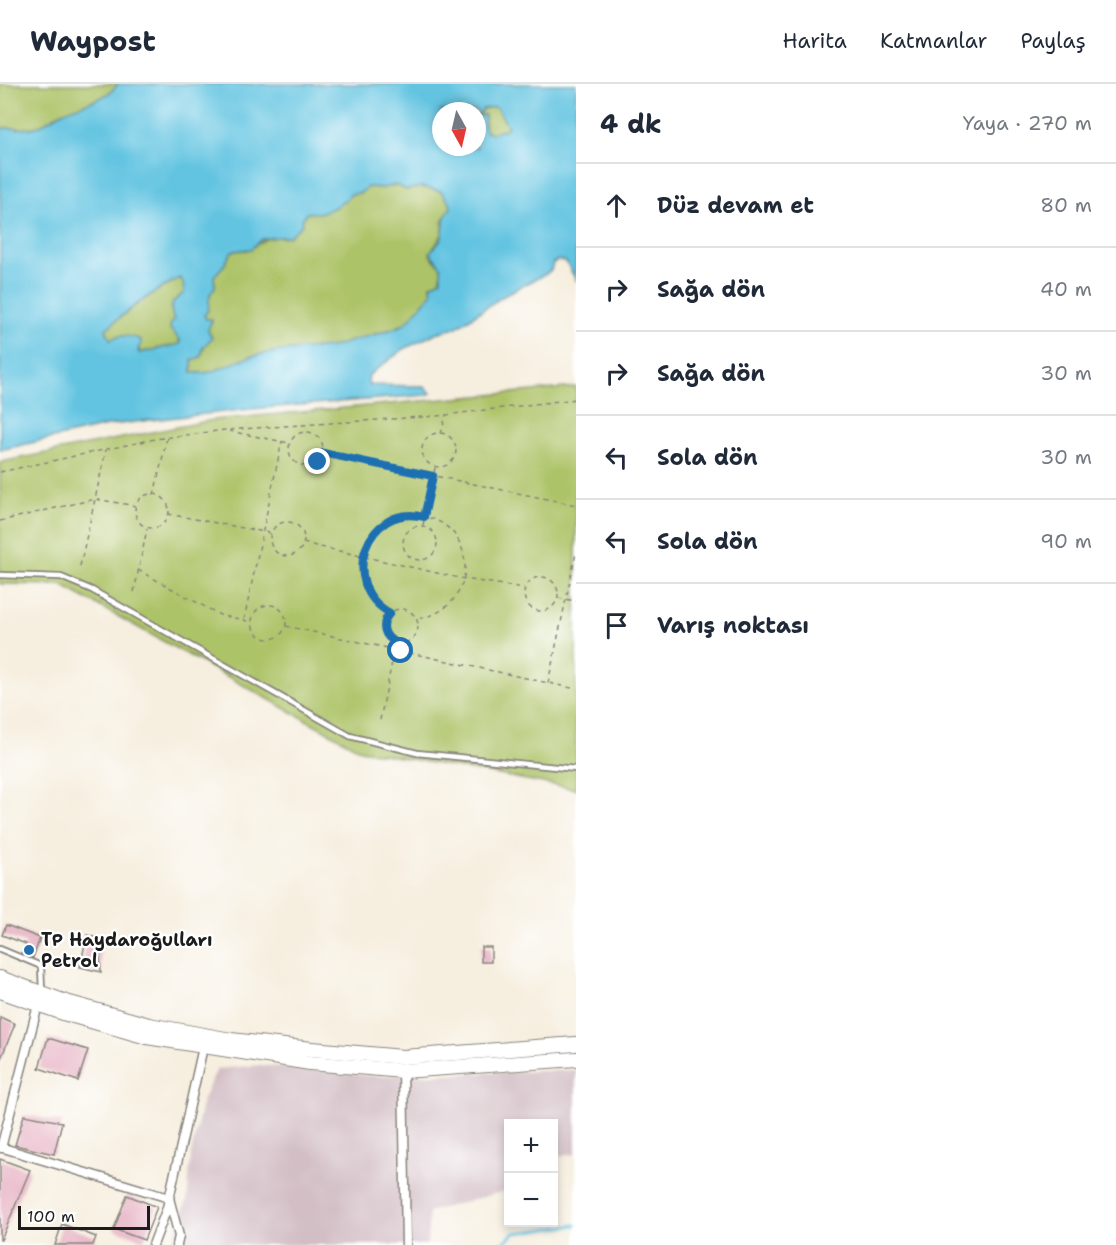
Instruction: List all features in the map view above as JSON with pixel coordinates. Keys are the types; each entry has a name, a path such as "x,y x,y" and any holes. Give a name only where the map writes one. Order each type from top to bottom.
{"main road":[{"path":"0,978 40,999 147,1037 310,1063 403,1064 576,1059"},
{"path":"0,991 149,1025 231,1040 403,1064 576,1044"}],"street":[{"path":"40,999 0,1148 169,1198"},
{"path":"153,1245 169,1198 203,1047"},
{"path":"403,1064 406,1245"},
{"path":"169,1198 179,1236 177,1245"}],"lane":[{"path":"0,575 61,577 92,590 350,736 417,753 576,770"},
{"path":"0,949 41,966 40,999"}],"path":[{"path":"0,472 167,437 225,430 446,415 576,399"},
{"path":"441,434 446,415"},
{"path":"225,430 290,443"},
{"path":"314,434 322,442 323,453 313,465 303,466 297,464 290,455 290,443 298,435 314,434"},
{"path":"441,434 451,438 455,453 446,466 435,467 425,461 423,444 430,436 441,434"},
{"path":"154,495 167,437"},
{"path":"244,620 282,441"},
{"path":"80,566 106,449"},
{"path":"323,453 576,505"},
{"path":"423,526 435,467"},
{"path":"154,495 160,496 167,504 168,514 163,524 148,528 138,522 135,517 135,506 143,497 154,495"},
{"path":"0,520 95,499 135,506"},
{"path":"168,514 271,533"},
{"path":"390,613 381,609 370,596 363,581 361,565 365,548 373,534 386,523 402,517 424,517 435,520 450,530 460,544 465,561 464,579 458,595 446,608 430,617 416,619"},
{"path":"289,522 295,524 302,532 302,548 293,555 278,554 270,545 271,533 278,525 289,522"},
{"path":"423,526 435,535 437,546 431,555 421,560 406,553 404,537 411,528 423,526"},
{"path":"134,592 148,528"},
{"path":"303,543 464,579 525,588"},
{"path":"548,683 576,553"},
{"path":"138,570 220,615 252,622"},
{"path":"549,579 556,587 557,598 552,607 537,611 527,605 523,594 525,588 532,580 549,579"},
{"path":"557,598 576,602"},
{"path":"272,606 277,607 285,615 286,626 276,638 265,639 256,633 252,622 256,611 272,606"},
{"path":"398,609 409,611 416,619 417,629 412,639 397,643 387,637 384,632 384,620 398,609"},
{"path":"286,626 576,689"},
{"path":"380,720 397,643"}],"shaded area":[{"path":"260,1065 372,1076 576,1070 576,1154 558,1156 558,1119 504,1119 504,1191 429,1212 427,1245 170,1245 187,1201 191,1154 203,1099 217,1069"}],"green space":[{"path":"0,84 118,84 107,95 61,113 36,127 0,129"},
{"path":"486,108 498,108 508,126 506,129 486,132"},
{"path":"396,185 407,190 422,187 441,191 451,208 442,221 442,235 430,255 441,267 441,280 431,285 432,294 407,322 390,330 334,346 258,355 206,373 192,372 192,360 201,357 209,325 212,322 204,315 210,294 215,287 214,276 232,251 246,250 268,238 289,236 302,225 301,221 307,213 323,211 344,202 351,194 360,193 368,187 383,188"},
{"path":"180,278 184,282 184,293 176,299 171,309 180,344 139,353 139,347 133,337 118,336 109,340 106,329 141,301"},
{"path":"576,387 576,789 361,750 61,585 0,584 0,462 213,420"}],"water":[{"path":"118,84 576,84 576,280 566,262 558,260 553,263 551,270 546,274 508,293 455,328 436,333 404,349 369,375 370,385 421,386 431,393 427,395 251,409 111,425 0,450 0,129 36,127 57,115 106,95","holes":["396,185 407,190 422,187 441,191 451,208 445,216 441,240 430,252 441,267 441,280 431,285 432,294 407,322 390,330 330,347 265,353 205,373 192,372 192,360 201,357 203,347 212,338 208,330 212,319 206,319 204,315 208,311 210,294 215,287 214,276 232,251 251,249 262,239 289,236 302,225 301,221 307,213 331,209 351,194 360,193 368,187 383,188","180,278 183,282 184,293 173,302 171,309 174,321 170,329 180,340 180,344 139,353 141,340 125,336 110,339 106,329 141,301"]}],"building":[{"path":"6,925 40,938 33,958 22,953 26,944 2,935"},
{"path":"87,935 103,939 100,955 101,972 80,967"},
{"path":"481,947 491,947 491,962 481,962"},
{"path":"0,1017 15,1024 0,1061"},
{"path":"48,1038 88,1050 78,1081 39,1068"},
{"path":"24,1115 62,1122 54,1154 15,1145"},
{"path":"0,1159 30,1170 1,1240 0,1240"},
{"path":"127,1195 157,1207 144,1240 114,1229"},
{"path":"62,1224 96,1237 93,1245 55,1245"}],"waterway":[{"path":"504,1245 504,1242 514,1233 576,1225"}],"place":[{"name":"TP Haydaroğulları Petrol","path":"29,950"}],"route":[{"path":"318,462 323,453 433,476 424,517 402,517 386,523 373,534 365,548 361,565 363,581 370,596 381,609 390,613 384,620 384,632 387,637 397,643 394,650 401,651"}]}
